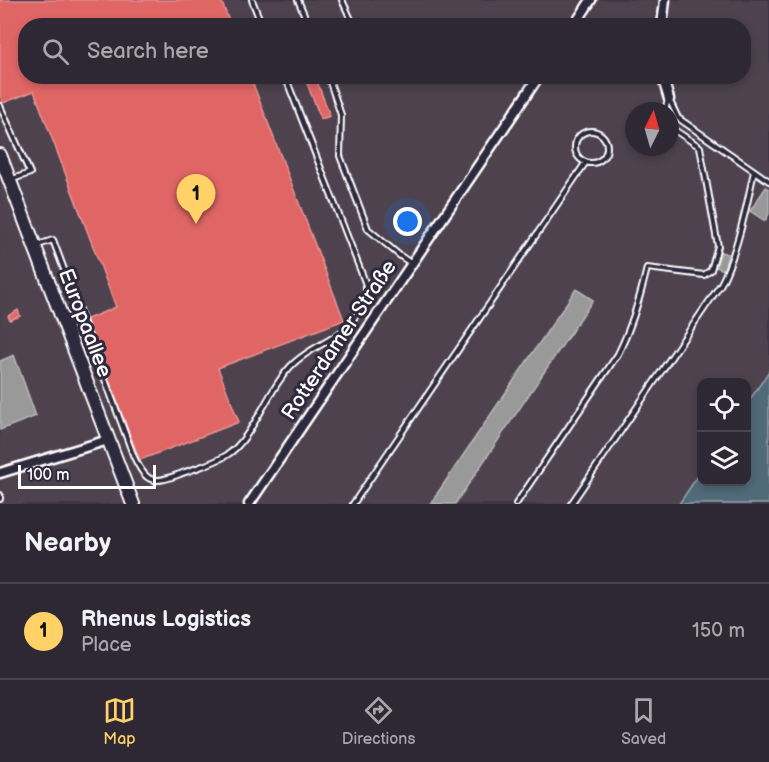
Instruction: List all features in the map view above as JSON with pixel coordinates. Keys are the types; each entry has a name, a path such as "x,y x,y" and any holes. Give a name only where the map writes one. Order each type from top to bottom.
{"main road":[{"name":"Europaallee","path":"0,155 133,504"}],"street":[{"path":"579,18 591,0"},
{"path":"663,18 665,0"},
{"name":"Rotterdamer Straße","path":"249,504 534,84"},
{"path":"664,84 669,99"},
{"path":"0,473 108,440"}],"lane":[{"path":"252,0 259,18"},
{"path":"298,0 306,18"},
{"path":"342,0 350,18"},
{"path":"34,246 53,240 134,457 145,478 152,481 166,479 228,455 239,443 286,370 302,355 344,332 352,323 366,295 366,288 288,84"},
{"path":"330,84 341,115 340,156 368,229 413,264"},
{"path":"669,99 678,118 769,181"},
{"path":"0,106 30,173 10,180"},
{"path":"596,131 606,139 606,153 597,162 586,162 578,155 576,141 583,132 596,131"},
{"path":"516,504 618,354 639,303 647,268 704,275 711,270 718,246 700,147 679,133"},
{"path":"353,504 586,162"},
{"path":"571,504 724,278 746,207 754,171"}],"shaded area":[{"path":"0,0 769,0 769,372 751,399 751,378 697,378 697,478 680,504 0,504"}],"water":[{"path":"769,371 769,504 679,504 697,477 697,486 751,486 751,398"}],"building: Shops":[{"path":"0,0 221,0 228,18 18,18 18,84 253,84 344,320 218,368 239,422 140,460 85,320 116,307 34,91 3,103 0,96"},
{"path":"307,84 318,84 330,116 321,119"},
{"path":"18,310 20,316 10,320 8,316"}],"building: Industry":[{"path":"766,187 769,189 769,214 765,221 750,211"},
{"path":"721,252 728,254 724,270 716,267"},
{"path":"576,289 593,300 455,504 430,504"},
{"path":"14,355 36,416 0,430 0,361"}],"place":[{"name":"Rhenus Logistics","path":"196,224"}]}
